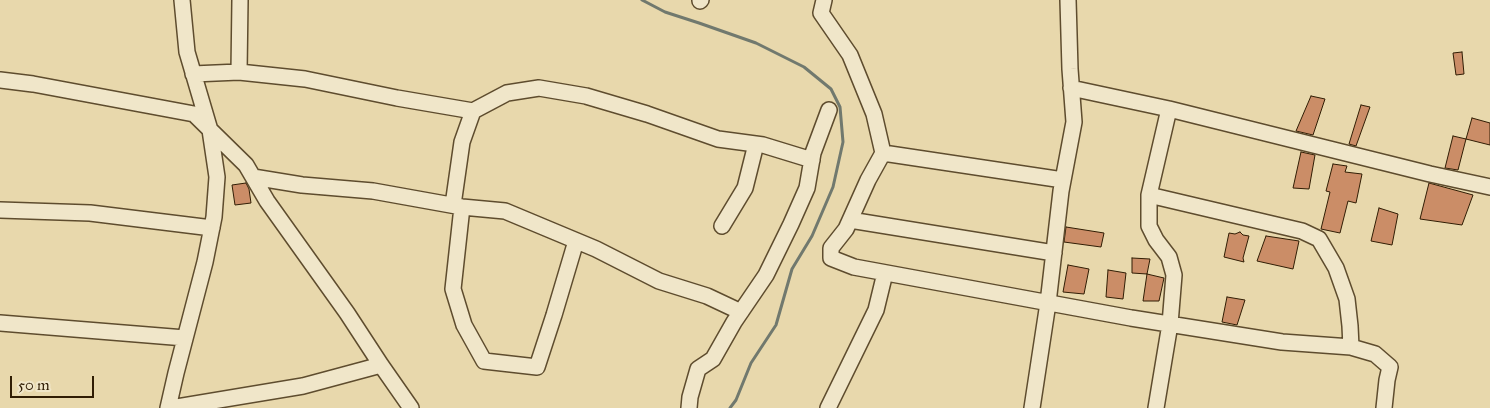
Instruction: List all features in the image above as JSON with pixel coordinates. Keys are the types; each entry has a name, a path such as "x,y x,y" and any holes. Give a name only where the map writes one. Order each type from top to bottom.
{"street":[{"path":"182,0 187,52 210,130 217,177 212,228 170,408 303,386 381,365"},
{"path":"239,72 240,0"},
{"path":"824,0 820,13 850,55 874,114 883,153 868,180 846,229 832,248 831,258 854,267 1170,324 1282,342 1351,346 1375,354 1390,367 1384,408"},
{"path":"1032,408 1048,303 1063,180 1074,122 1068,0"},
{"path":"193,74 239,72 305,79 397,98 474,111 507,93 539,88 586,96 648,114 718,139 756,144 812,160"},
{"path":"0,80 194,114 246,165 267,201 347,313 411,408"},
{"path":"1071,88 1169,109 1430,174 1490,187"},
{"path":"1156,408 1170,324 1174,275 1169,257 1156,240 1149,226 1149,195 1169,109"},
{"path":"689,408 698,369 713,359 766,275 791,224 807,188 813,153 829,110"},
{"path":"474,111 462,142 453,288 464,325 484,361 537,367 576,241"},
{"path":"722,226 745,188 756,144"},
{"path":"883,153 1063,180"},
{"path":"253,177 302,185 373,191 458,206 505,211 596,249 659,281 707,296 741,312"},
{"path":"1149,195 1302,231 1319,239 1336,268 1347,299 1351,346"},
{"path":"0,210 90,213 212,228"},
{"path":"850,220 1054,252"},
{"path":"828,408 876,310 885,273"},
{"path":"0,323 185,338"}],"building":[{"path":"1462,52 1464,74 1456,75 1453,53"},
{"path":"1311,96 1325,99 1313,135 1296,131"},
{"path":"1361,105 1370,107 1356,146 1349,144"},
{"path":"1472,118 1490,123 1490,145 1466,139"},
{"path":"1453,136 1466,139 1458,170 1445,168"},
{"path":"1301,152 1315,155 1309,189 1293,188"},
{"path":"1333,164 1347,166 1345,172 1362,174 1356,203 1348,201 1340,233 1321,229 1330,192 1326,191"},
{"path":"246,183 251,203 235,205 232,185"},
{"path":"1429,183 1473,195 1462,225 1420,219"},
{"path":"1379,208 1398,214 1392,245 1371,241"},
{"path":"1066,227 1104,233 1101,247 1064,242"},
{"path":"1240,232 1243,235 1249,236 1243,258 1244,262 1224,257 1229,233 1235,234"},
{"path":"1266,236 1299,241 1293,269 1257,261"},
{"path":"1132,258 1150,259 1147,274 1132,273"},
{"path":"1068,265 1089,269 1084,294 1063,292"},
{"path":"1108,270 1126,273 1123,299 1106,297"},
{"path":"1147,274 1164,278 1159,301 1143,301"},
{"path":"1227,297 1245,300 1237,325 1222,322"}],"waterway":[{"path":"642,0 665,12 756,43 804,67 831,89 840,107 843,142 833,187 812,236 792,269 776,325 751,363 736,400 730,408"}]}
